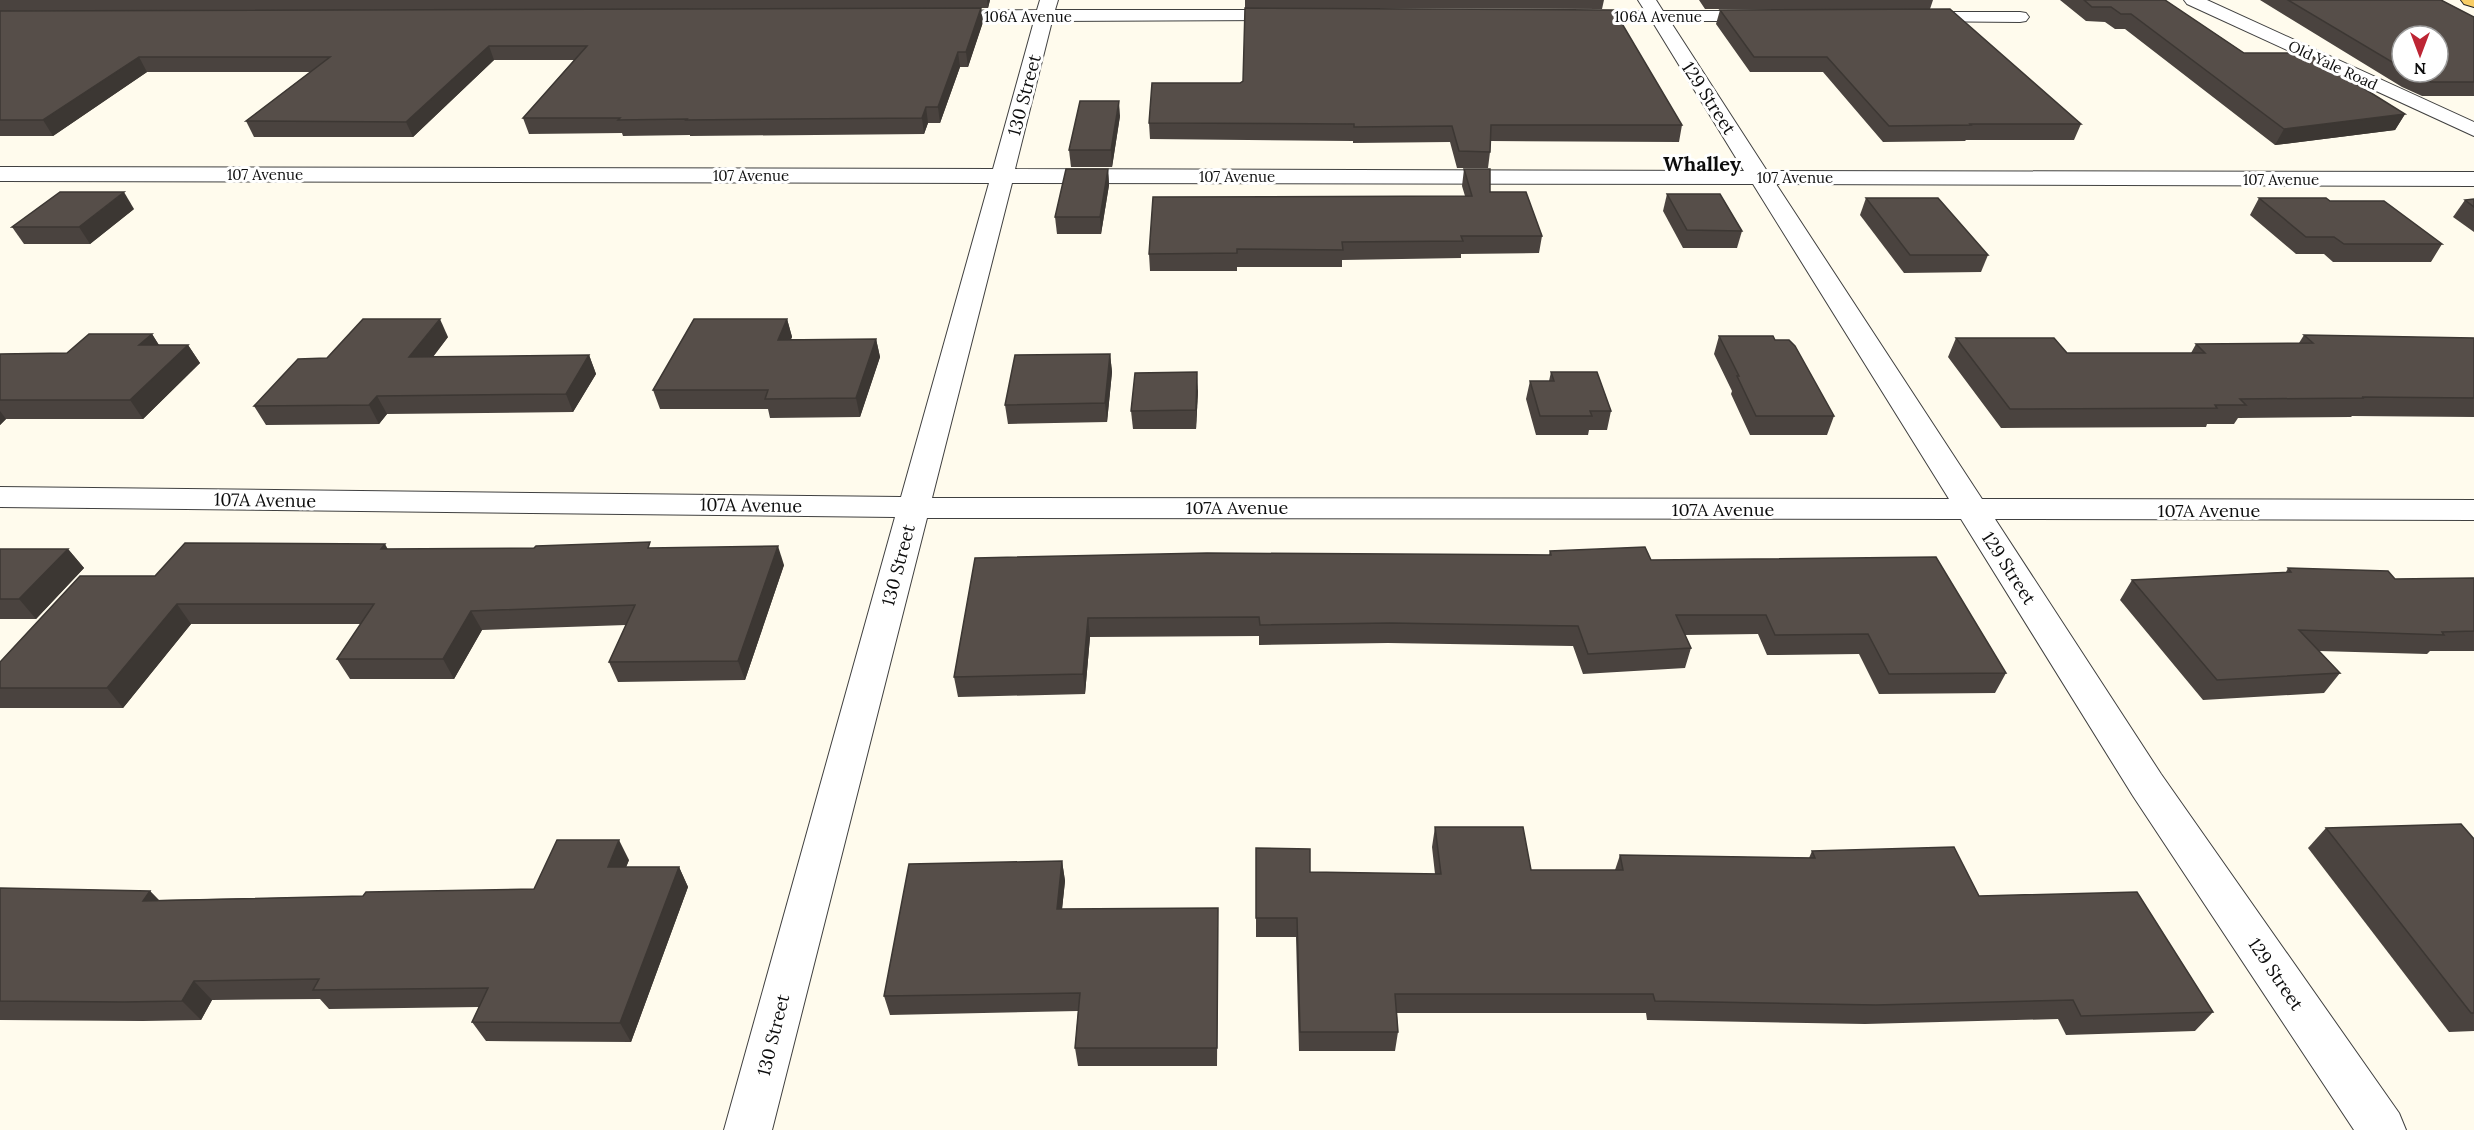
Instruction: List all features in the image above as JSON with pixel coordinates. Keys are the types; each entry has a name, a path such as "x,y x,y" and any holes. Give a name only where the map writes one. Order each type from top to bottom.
{"main road":[{"path":"2470,0 2474,2"}],"street":[{"name":"Old Yale Road","path":"2193,0 2474,130"},
{"name":"106A Avenue","path":"917,16 1047,8 1300,15"},
{"name":"130 Street","path":"748,1130 1047,8"},
{"name":"106A Avenue","path":"1559,16 1651,8 1776,16"},
{"name":"129 Street","path":"1651,8 2147,785 2382,1130"},
{"path":"1892,16 2020,17"},
{"name":"107 Avenue","path":"0,174 2474,179"},
{"name":"107A Avenue","path":"0,497 913,507 2474,510"}],"building":[{"path":"2084,0 2165,0 2244,53 2307,53 2405,114 2284,129 2131,14 2121,14 2111,7 2092,7"},
{"path":"2288,0 2441,0 2474,17 2474,82 2450,82 2450,24 2390,24 2390,61"},
{"path":"981,8 966,52 958,52 938,107 926,107 922,118 618,120 620,118 523,118 587,46 489,46 406,122 246,121 330,57 139,57 43,120 0,120 0,11"},
{"path":"1245,8 1614,10 1682,125 1491,125 1490,152 1459,151 1452,126 1354,127 1354,124 1149,123 1152,83 1240,83 1243,81"},
{"path":"1950,9 2081,124 1889,126 1827,57 1754,57 1720,10"},
{"path":"1080,101 1119,101 1111,150 1069,150"},
{"path":"1066,169 1108,169 1100,217 1055,217"},
{"path":"1464,169 1490,169 1490,192 1526,192 1542,236 1461,236 1463,241 1342,242 1343,250 1237,249 1237,253 1149,254 1153,197 1472,196"},
{"path":"60,192 124,192 79,227 12,227"},
{"path":"1667,194 1720,194 1742,231 1687,230"},
{"path":"1866,198 1938,198 1988,255 1910,255"},
{"path":"2259,198 2384,201 2442,244 2344,244 2334,237 2306,237"},
{"path":"2474,199 2474,207 2465,200"},
{"path":"363,319 440,319 409,357 589,355 566,394 377,396 369,405 254,406 298,359 327,358"},
{"path":"694,319 787,319 778,340 876,339 856,398 765,399 768,390 653,390"},
{"path":"89,334 152,334 139,345 188,345 130,400 0,400 0,354 67,353"},
{"path":"2304,335 2474,338 2474,398 2240,399 2246,405 2215,405 2217,408 2010,409 1956,338 2054,338 2067,353 2205,353 2196,344 2313,343"},
{"path":"1719,336 1773,336 1775,340 1789,340 1795,346 1834,416 1756,416"},
{"path":"1110,354 1105,403 1005,405 1015,355"},
{"path":"1197,372 1196,410 1131,411 1135,373"},
{"path":"1551,372 1597,372 1611,411 1590,411 1592,416 1540,416 1530,381 1554,381"},
{"path":"650,542 648,548 778,546 738,661 609,662 635,605 471,611 443,659 337,659 374,604 177,604 107,688 0,688 0,662 80,576 155,576 185,543 385,544 381,549 534,548 536,546"},
{"path":"1645,547 1651,560 1936,557 2006,673 1889,674 1868,634 1775,635 1766,615 1676,615 1691,648 1588,654 1578,626 1390,623 1260,625 1259,617 1088,618 1083,674 954,677 975,558 1207,553 1551,555 1550,551"},
{"path":"0,549 68,549 19,599 0,599"},
{"path":"2288,568 2388,571 2395,579 2474,578 2474,631 2442,632 2444,635 2299,630 2340,673 2217,680 2132,580 2291,572"},
{"path":"2461,824 2474,839 2474,1013 2471,1013 2326,828"},
{"path":"1435,827 1523,827 1531,870 1623,870 1620,855 1815,858 1812,851 1954,847 1979,896 2137,892 2213,1012 2081,1016 2073,1000 1876,1005 1655,1001 1653,994 1395,994 1398,1032 1300,1032 1297,918 1256,918 1256,848 1310,849 1310,872 1441,874"},
{"path":"557,840 619,840 608,867 679,867 620,1023 472,1022 488,988 313,990 319,979 194,981 182,1001 0,1001 0,888 150,891 143,901 363,896 366,892 534,889"},
{"path":"1062,861 1057,909 1218,908 1217,1048 1075,1048 1080,993 884,996 909,864"}],"district":[{"name":"Whalley","path":"1702,163"}]}
